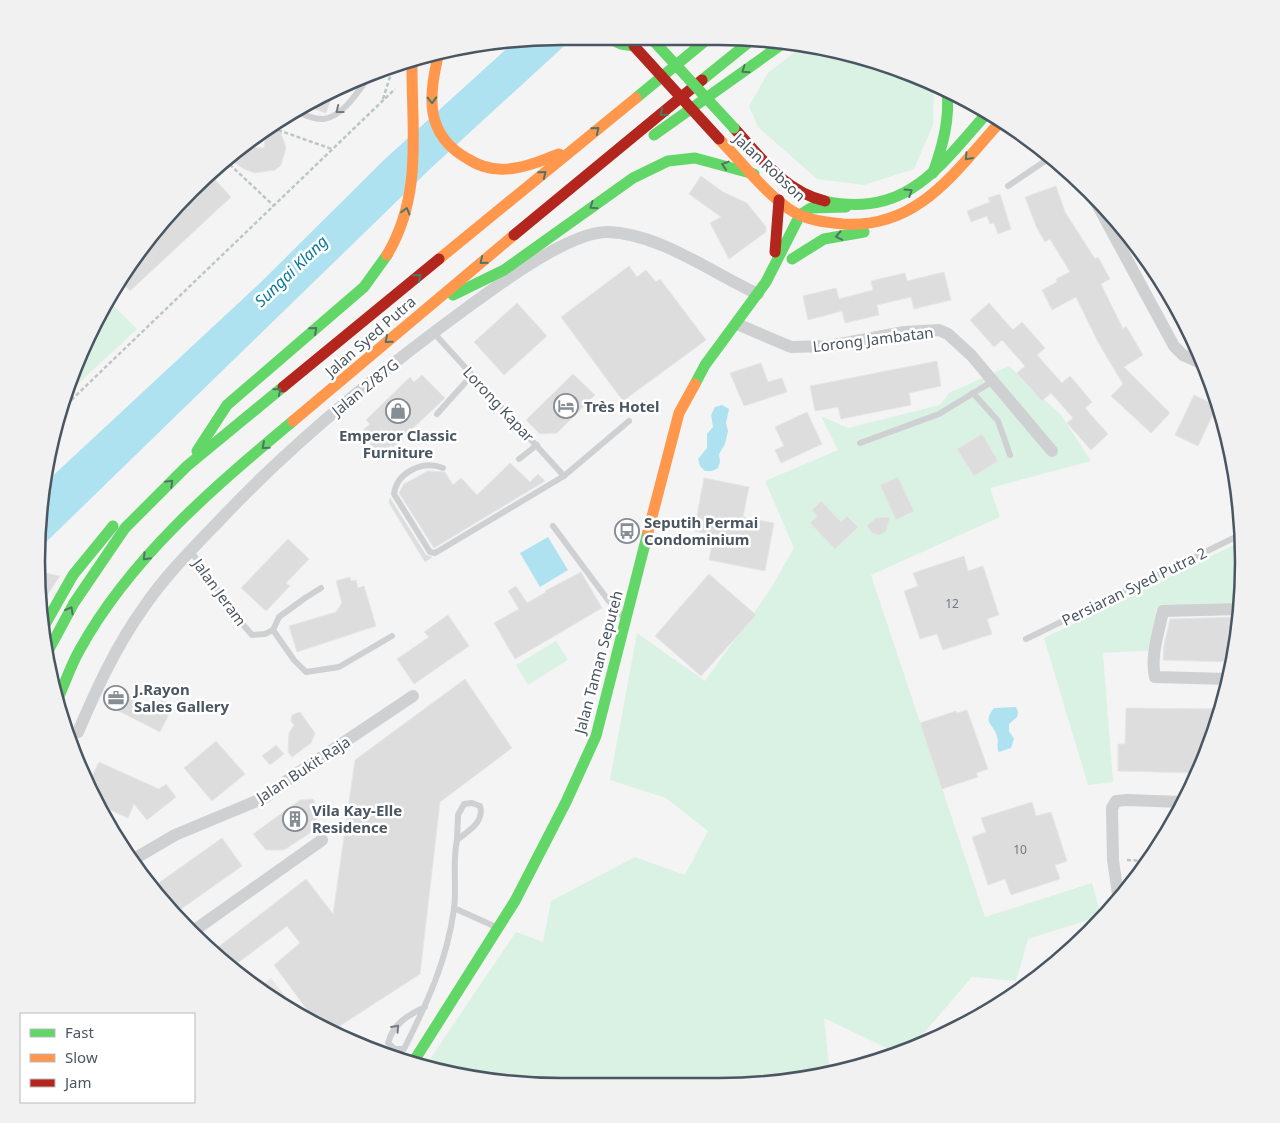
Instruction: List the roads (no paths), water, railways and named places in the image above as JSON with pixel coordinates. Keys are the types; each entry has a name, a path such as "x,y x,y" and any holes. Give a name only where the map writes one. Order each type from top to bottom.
{"main road":[{"path":"628,45 634,46"},
{"name":"Jalan Robson","path":"657,45 789,187 814,198 846,208 886,204 911,191 933,173 983,118"},
{"name":"Jalan Syed Putra","path":"52,644 74,603 125,528 187,466 700,45"},
{"name":"Jalan Robson","path":"634,46 719,139 779,200 800,215 811,228 876,222 901,216 923,203 937,190 995,126"},
{"name":"Jalan Syed Putra","path":"61,688 100,614 139,564 177,524 425,308 745,46"},
{"path":"520,230 776,48"},
{"path":"437,61 431,97 434,122 442,140 456,155 482,167 505,169 525,167 576,147"},
{"path":"187,466 226,405 364,287 387,255 399,234 408,206 412,170 412,67"},
{"path":"933,173 947,126 949,109 947,98"},
{"path":"425,308 504,270 633,178 668,161 695,158 716,162 754,174"},
{"path":"789,187 811,208 811,228"},
{"path":"772,266 779,221 779,200"},
{"path":"800,215 811,208 846,208"},
{"name":"Jalan Taman Seputeh","path":"417,1057 499,929 566,802 596,736 679,413 705,365 737,324 766,282 772,266 800,215"},
{"path":"792,259 824,239 884,226 901,216"},
{"name":"Jalan Taman Seputeh","path":"766,282 792,259 811,228"},
{"path":"48,619 73,575 113,527 150,504"}],"street":[{"path":"1105,219 1174,346 1183,355 1194,360"},
{"name":"Jalan 2/87G","path":"78,732 110,660 144,606 190,550 271,468 353,395 494,287 538,259 573,242 605,232 637,236 692,260 758,294"},
{"name":"Lorong Jambatan","path":"737,324 791,347 829,346 904,332 939,330 948,334 971,355 1052,450"},
{"path":"1221,679 1155,677 1153,669 1163,611 1233,609"},
{"name":"Jalan Bukit Raja","path":"138,857 175,835 266,797 289,779 413,696"},
{"path":"1117,889 1112,860 1112,808 1116,801 1176,802"},
{"path":"197,928 322,840"}],"lane":[{"path":"302,114 311,118 324,119 338,112 351,100 363,85"},
{"path":"1008,186 1045,161"},
{"name":"Lorong Kapar","path":"433,332 564,476"},
{"path":"437,414 472,375"},
{"path":"860,443 939,414 993,381"},
{"path":"973,393 998,421 1010,454"},
{"path":"443,468 426,465 400,476 395,483 394,494 430,552 435,553 564,476 629,421"},
{"path":"519,459 537,445"},
{"path":"553,526 608,600 626,620"},
{"name":"Persiaran Syed Putra 2","path":"1026,639 1234,538"},
{"name":"Jalan Jeram","path":"190,550 239,620 252,635 265,634 273,630"},
{"path":"322,588 279,617 273,630 294,660 306,672 338,667 392,636"},
{"path":"425,1007 408,1015 391,1032 388,1043 395,1050 404,1049 425,1007 440,973 454,908 454,855 458,815 464,804 472,803 480,806 482,812 480,820 457,840"},
{"path":"454,908 499,929"}],"water":[{"name":"Sungai Klang","path":"565,45 430,169 46,543 52,476 259,284 386,158 508,48"},
{"path":"722,405 729,409 726,423 728,431 725,444 719,454 720,462 718,468 712,471 705,471 700,466 698,459 707,448 707,434 713,427 711,415 715,407"},
{"path":"548,537 568,570 540,587 520,553"},
{"path":"1016,707 1017,717 1009,724 1009,731 1014,739 1011,748 999,752 997,736 989,717 994,708"}],"place":[{"name":"Très Hotel","path":"566,406"},
{"name":"Emperor Classic Furniture","path":"398,411"},
{"name":"Seputih Permai Condominium","path":"627,531"},
{"name":"J.Rayon Sales Gallery","path":"116,698"},
{"name":"Vila Kay-Elle Residence","path":"295,819"}]}
